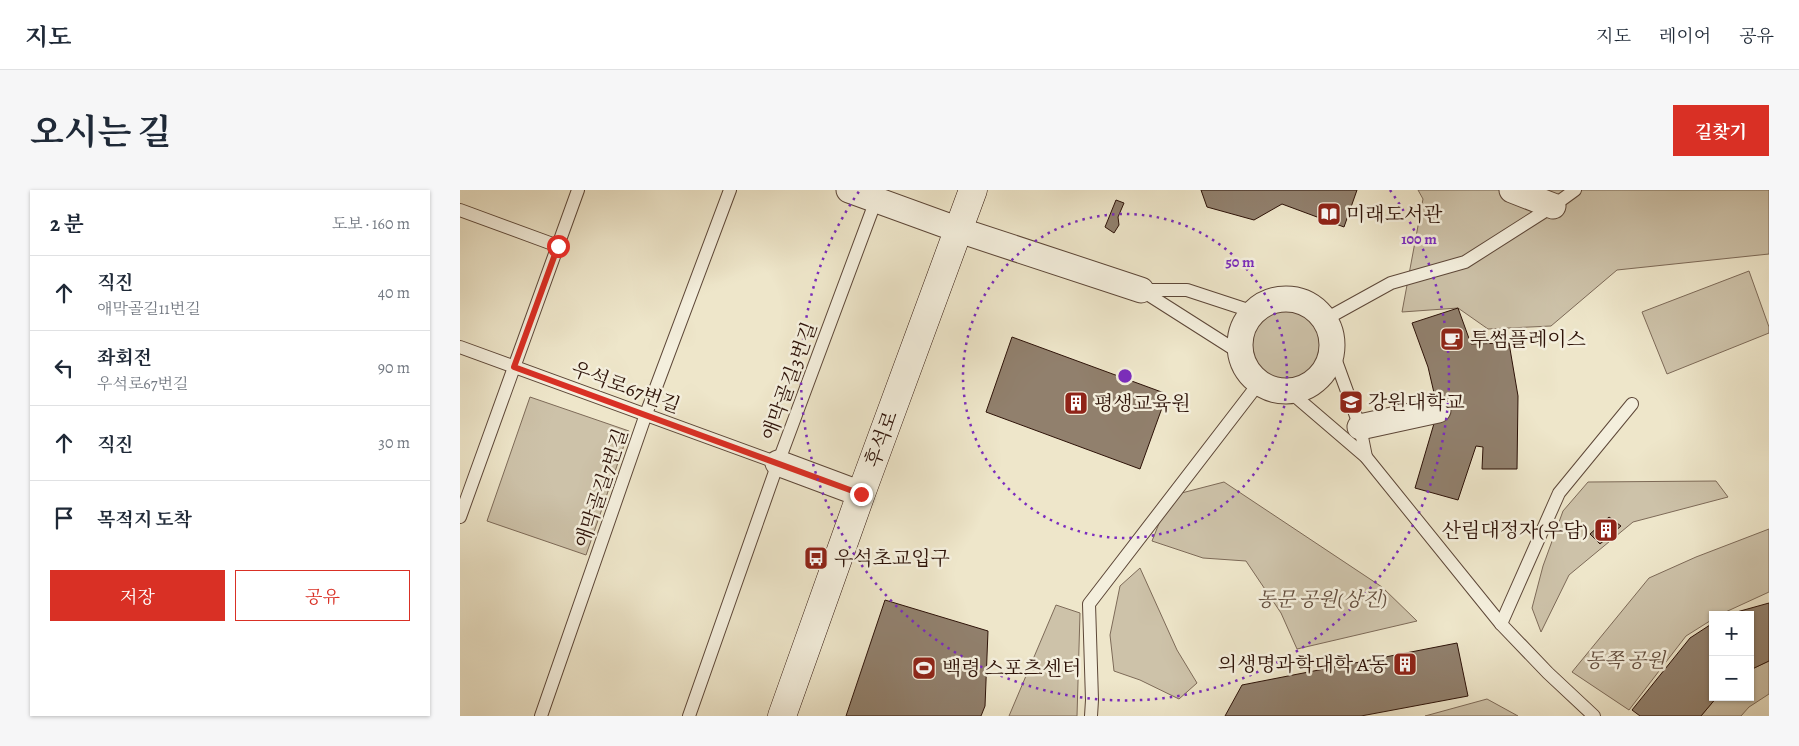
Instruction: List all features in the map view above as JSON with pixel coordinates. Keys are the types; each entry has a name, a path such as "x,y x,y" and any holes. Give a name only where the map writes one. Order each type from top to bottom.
{"street":[{"path":"849,190 878,195 959,230 1141,290"},
{"name":"후석로","path":"782,716 861,494 973,190"},
{"path":"1512,190 1553,206"},
{"path":"1282,299 1299,301 1313,308 1324,320 1331,334 1332,350 1327,366 1318,378 1305,387 1289,391 1273,390 1259,383 1250,375 1243,364 1240,353 1240,340 1244,325 1254,312 1267,303 1282,299"},
{"path":"1360,427 1438,410"},
{"path":"778,463 861,494"}],"lane":[{"path":"460,517 578,190"},
{"name":"애막골길7번길","path":"541,716 646,414 730,190"},
{"path":"1324,320 1391,283 1465,262 1575,190"},
{"name":"애막골길3번길","path":"689,716 778,463 878,195"},
{"path":"460,210 558,246"},
{"path":"1141,290 1187,290 1254,312"},
{"path":"1141,290 1240,353"},
{"name":"우석로67번길","path":"460,348 778,463"},
{"path":"1332,350 1360,427 1366,456"},
{"path":"1091,716 1089,604 1259,383"},
{"path":"1289,391 1366,456 1501,624 1548,674 1594,716"},
{"path":"1501,624 1559,493 1632,404"}],"green space":[{"path":"1418,190 1769,190 1769,254 1617,270 1551,326 1488,329 1458,308 1402,312 1423,199"},
{"path":"1749,271 1769,327 1769,333 1667,374 1642,312"},
{"path":"1282,307 1297,310 1309,318 1317,330 1320,345 1317,360 1309,372 1297,380 1282,383 1267,380 1255,372 1247,360 1244,345 1247,330 1255,318 1267,310"},
{"path":"530,397 629,431 586,555 487,521"},
{"path":"1716,481 1728,497 1633,522 1569,575 1541,632 1532,608 1543,566 1563,511 1588,482"},
{"name":"동문 공원(상진)","path":"1224,482 1382,587 1417,621 1297,649 1281,613 1246,561 1203,558 1152,541 1170,496"},
{"name":"동쪽 공원","path":"1769,529 1769,592 1728,611 1709,611 1709,622 1686,636 1629,710 1572,672 1649,578 1696,557"},
{"path":"1140,568 1177,650 1197,683 1179,699 1140,680 1114,671 1110,635 1120,586"},
{"path":"1056,605 1080,613 1077,716 1009,716"},
{"path":"1769,661 1769,694 1749,707 1741,716 1701,716 1714,701 1754,701 1754,668"},
{"path":"1487,699 1518,716 1425,716"}],"building":[{"name":"미래도서관","path":"1201,190 1357,190 1344,227 1282,204 1254,220 1207,207"},
{"path":"1116,200 1124,203 1118,217 1119,225 1114,233 1105,227"},
{"path":"1458,308 1471,344 1509,343 1518,396 1517,469 1482,469 1483,447 1476,446 1458,500 1415,488 1438,410 1428,367 1412,323"},
{"name":"평생교육원","path":"1012,337 1167,394 1140,469 986,412"},
{"name":"산림대정자(우담)","path":"1609,517 1621,526 1600,544 1590,534"},
{"name":"백령 스포츠센터","path":"885,600 988,631 985,706 981,716 846,716"},
{"path":"1769,603 1769,661 1754,668 1754,611 1740,611"},
{"path":"1709,626 1709,701 1714,701 1701,716 1640,716 1632,710 1690,638"},
{"name":"의생명과학대학 A동","path":"1457,643 1468,696 1361,716 1225,716 1242,685"}],"place":[{"name":"미래도서관","path":"1329,214"},
{"name":"투썸플레이스","path":"1452,339"},
{"name":"강원대학교","path":"1351,402"},
{"name":"평생교육원","path":"1076,403"},
{"name":"산림대정자(우담)","path":"1606,530"},
{"name":"우석초교입구","path":"816,558"},
{"name":"의생명과학대학 A동","path":"1405,664"},
{"name":"백령 스포츠센터","path":"924,668"}],"route":[{"path":"558,246 514,367 861,494"}]}
